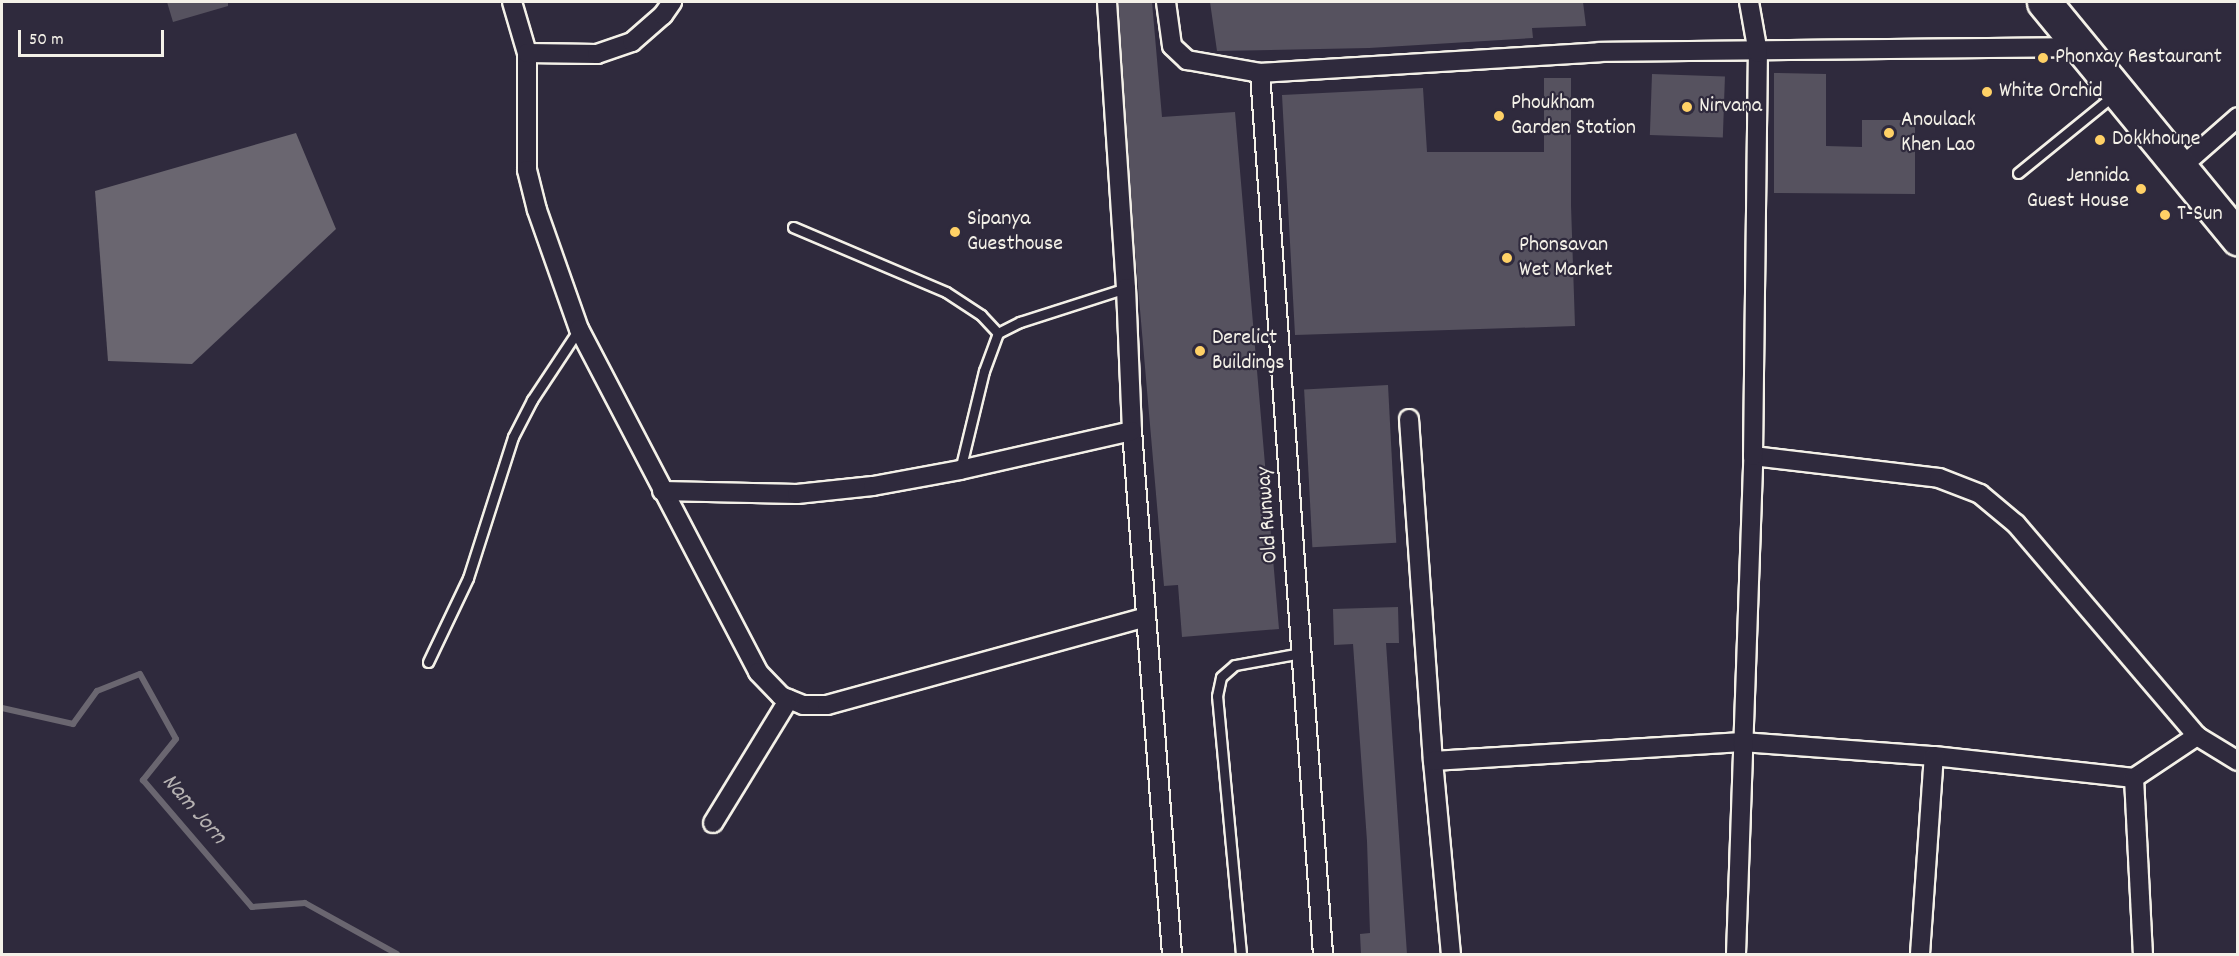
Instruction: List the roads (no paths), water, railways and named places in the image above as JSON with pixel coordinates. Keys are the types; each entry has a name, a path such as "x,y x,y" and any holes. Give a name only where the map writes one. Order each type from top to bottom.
{"highway":[{"path":"2044,2 2238,238"}],"street":[{"path":"512,2 527,53 527,170 537,210 579,329 758,672 781,696 802,705 827,705 1146,617"},
{"path":"527,53 597,54 632,42 663,15 672,2"},
{"path":"1107,2 1126,288 1132,431 1172,954"},
{"path":"1166,2 1172,46 1187,60 1260,73 1599,52 1758,53 2079,47"},
{"path":"1736,954 1753,456 1758,53 1749,2"},
{"name":"Old Runway","path":"1260,73 1323,954"},
{"path":"2180,168 2238,117"},
{"path":"1409,419 1433,761 1451,954"},
{"path":"662,491 797,494 873,486 960,470 1132,431"},
{"path":"1753,456 1939,478 1980,494 2016,524 2197,736 2238,761"},
{"path":"713,823 789,699"},
{"path":"1433,761 1742,742 1934,756 2134,778 2197,736"},
{"path":"1920,954 1934,756"},
{"path":"2134,778 2143,954"}],"lane":[{"path":"2018,173 2117,93"},
{"path":"793,227 946,292 981,315 998,333"},
{"path":"960,470 984,371 998,333 1020,322 1126,288"},
{"path":"428,662 468,578 513,437 532,400 579,329"},
{"path":"1241,954 1217,696 1221,677 1235,665 1301,653"}],"waterway":[{"name":"Nam Jorn","path":"2,708 73,724 97,691 140,674 176,739 143,780 252,907 305,903 397,954"}],"place":[{"name":"Phonxay Restaurant","path":"2043,58"},
{"name":"White Orchid","path":"1987,92"},
{"name":"Nirvana","path":"1687,107"},
{"name":"Phoukham Garden Station","path":"1499,116"},
{"name":"Anoulack Khen Lao","path":"1889,133"},
{"name":"Dokkhoune","path":"2100,140"},
{"name":"Jennida Guest House","path":"2141,189"},
{"name":"T-Sun","path":"2165,215"},
{"name":"Sipanya Guesthouse","path":"955,232"},
{"name":"Phonsavan Wet Market","path":"1507,258"},
{"name":"Derelict Buildings","path":"1200,351"}]}
